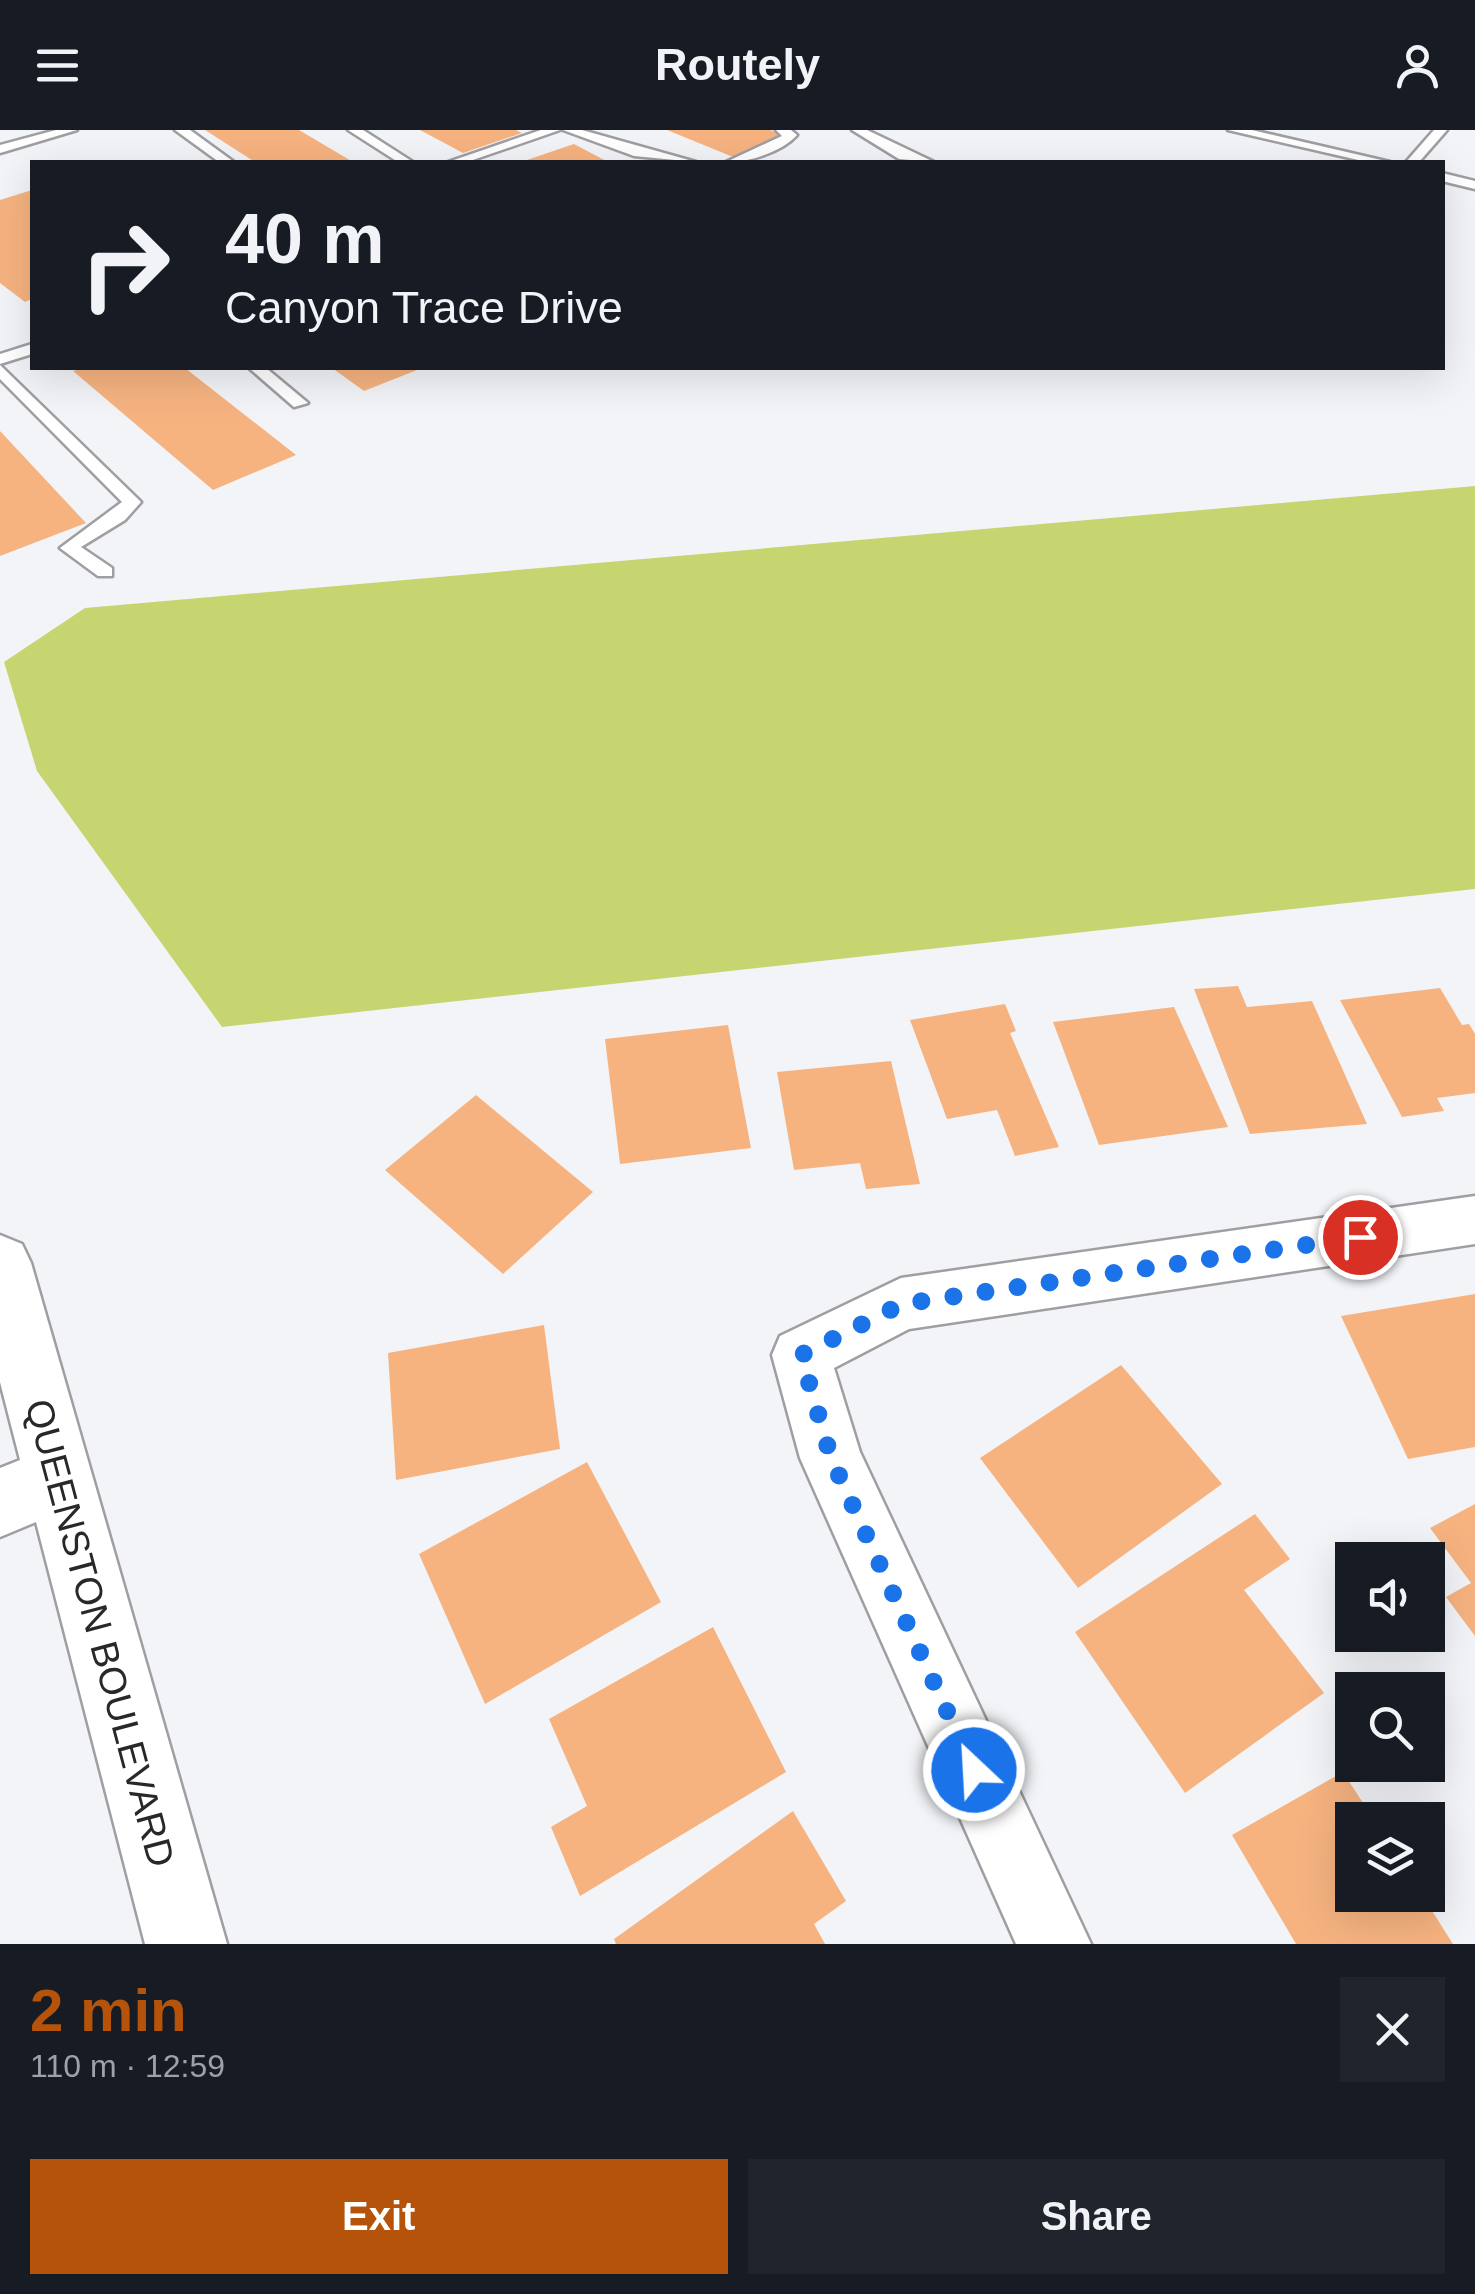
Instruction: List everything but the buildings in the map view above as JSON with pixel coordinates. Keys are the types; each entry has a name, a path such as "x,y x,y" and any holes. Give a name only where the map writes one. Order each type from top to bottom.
{"main road":[{"name":"QUEENSTON BOULEVARD","path":"0,1263 28,1491 186,1944"}],"street":[{"path":"1054,1944 831,1458 801,1355 902,1304 1475,1220"}],"lane":[{"path":"0,149 71,130"},
{"path":"181,130 225,160"},
{"path":"354,130 403,160"},
{"path":"461,160 554,130"},
{"path":"569,130 634,152 678,160"},
{"path":"739,160 786,139 790,134 782,130"},
{"path":"858,130 904,156 920,160"},
{"path":"1234,130 1374,160"},
{"path":"1414,160 1441,130"},
{"path":"1445,178 1475,185"},
{"path":"0,359 30,351"},
{"path":"0,370 132,502 123,516 82,534 70,548 105,572"},
{"path":"260,370 300,403"}],"green space":[{"path":"1475,486 1475,889 222,1027 37,771 4,662 85,608"}],"route":[{"path":"974,1770 831,1458 801,1355 902,1304 1360,1237"}]}
